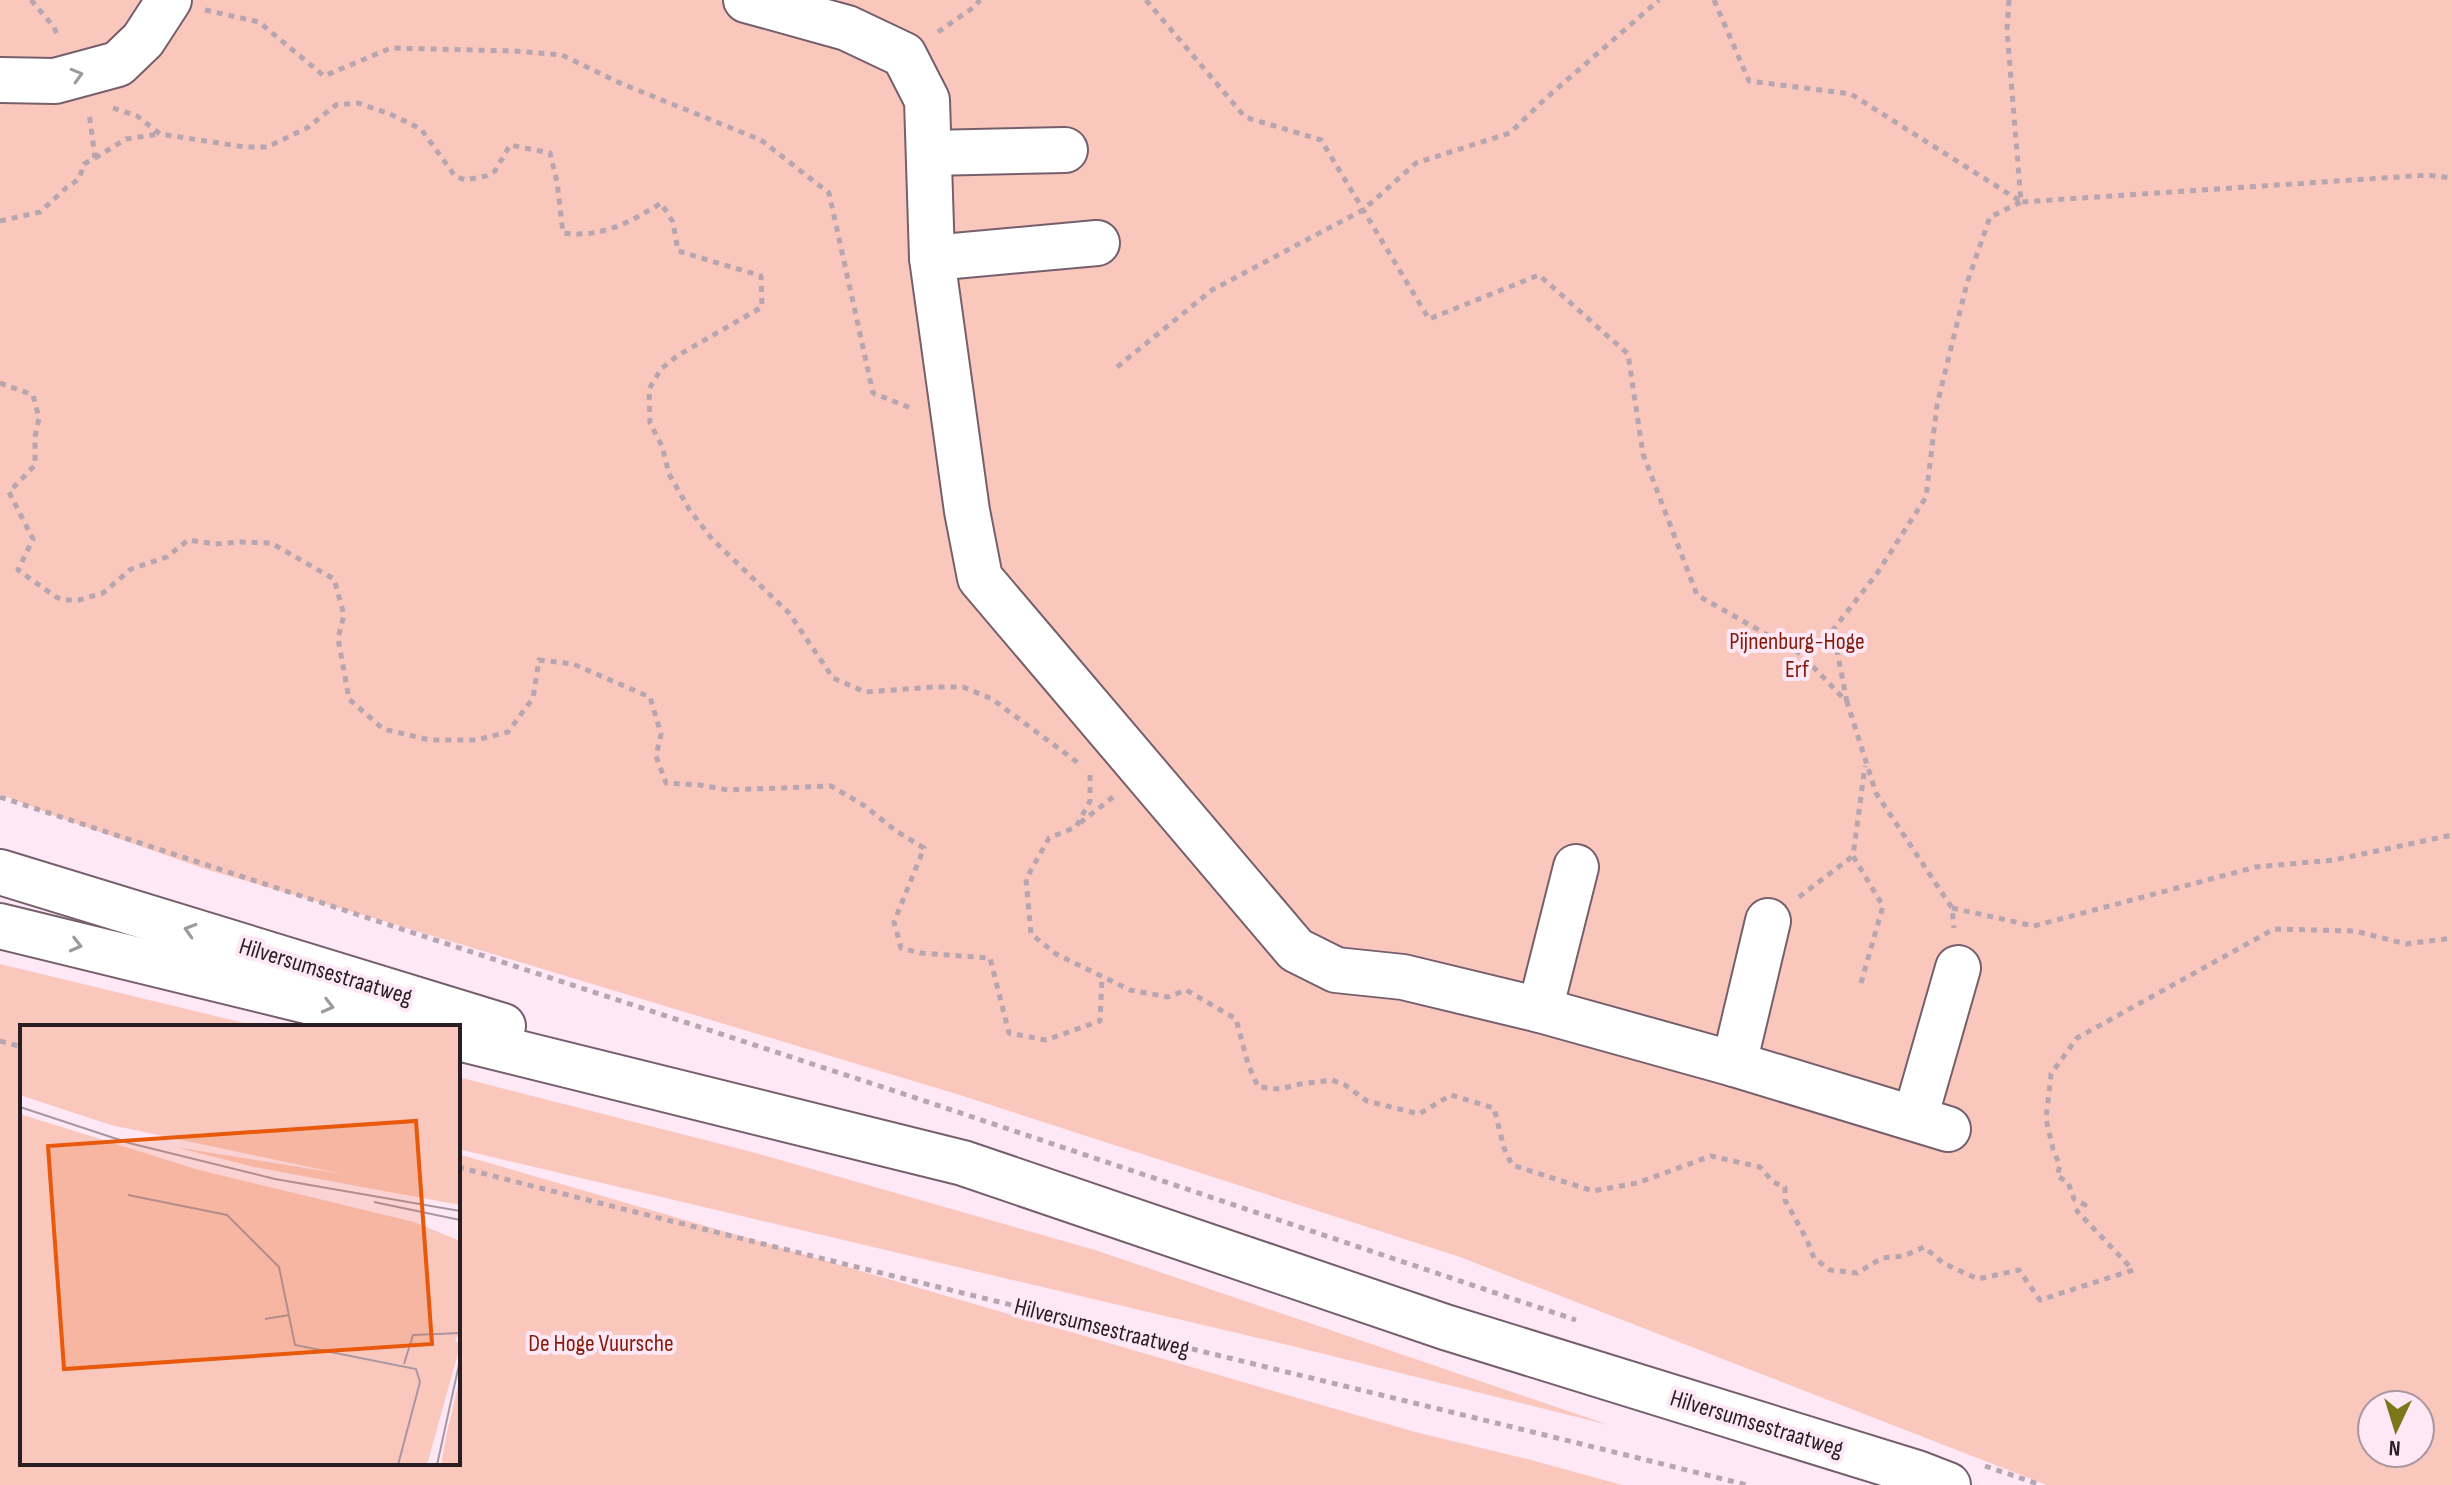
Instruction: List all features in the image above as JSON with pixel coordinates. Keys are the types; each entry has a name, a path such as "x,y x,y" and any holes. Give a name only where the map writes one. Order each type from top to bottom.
{"main road":[{"path":"746,0 847,28 904,55 927,100 932,258 967,511 980,578 1296,950 1336,970 1403,977 1540,1010 1932,1123 1958,968"},
{"path":"0,80 55,81 118,64 180,2"},
{"path":"930,153 1065,150"},
{"path":"932,258 1097,243"},
{"path":"1540,1010 1576,867"},
{"name":"Hilversumsestraatweg","path":"0,872 881,1141"},
{"path":"1734,1064 1768,921"},
{"name":"Hilversumsestraatweg","path":"0,926 405,1025"},
{"name":"Hilversumsestraatweg","path":"460,1038 963,1163 1445,1327 1948,1485"}],"path":[{"path":"904,55 980,0"},
{"path":"1146,0 1245,117 1321,140 1429,319 1539,275 1628,354 1643,454 1697,595 1801,654 1847,702"},
{"path":"1117,367 1212,290 1363,210 1416,163 1510,133 1659,0"},
{"path":"1714,0 1749,81 1851,94 2021,202"},
{"path":"2009,0 2007,30 2021,202"},
{"path":"180,2 259,22 324,76 391,48 562,55 620,83 761,140 829,193 873,393 913,409 954,411"},
{"path":"87,100 95,158"},
{"path":"0,221 40,212 79,179 84,164 126,139 160,134 245,147 267,147 307,128 336,105 358,103 421,129 455,176 465,180 495,171 510,145 550,153 563,233 585,236 606,230 661,203 673,222 678,251 761,276 762,307 677,356 661,369 649,389 650,423 662,446 669,474 689,509 712,539 789,613 833,678 865,692 963,687 992,699 1067,755"},
{"path":"107,105 137,116 160,134"},
{"path":"1958,968 1952,908 1876,793 1847,702 1833,630 1878,572 1926,497 1937,405 1967,283 1990,217 2021,202 2428,175 2452,178"},
{"path":"0,383 33,395 39,418 35,465 9,492 33,539 18,570 56,597 79,600 103,593 131,569 167,557 188,540 215,544 271,543 334,579 344,615 338,638 349,699 383,729 430,740 476,740 508,732 533,698 539,660 573,664 650,697 661,734 656,756 666,783 728,790 831,786 924,848 894,922 901,948 920,953 990,958 1009,1033 1046,1040 1100,1021 1102,978"},
{"path":"1861,983 1883,906 1853,856 1866,765"},
{"path":"1952,908 2034,926 2256,867 2334,860 2452,835"},
{"path":"1768,921 1853,856"},
{"path":"0,1041 20,1046"},
{"name":"Hilversumsestraatweg","path":"460,1168 1747,1485"}],"green space":[{"name":"Pijnenburg-Hoge Erf","path":"0,0 2452,0 2452,1485 2047,1485 1460,1257 963,1096 205,869 0,794"},
{"name":"De Hoge Vuursche","path":"0,964 253,1025 20,1025 20,1465 460,1465 460,1155 1415,1432 1622,1485 0,1485"},
{"path":"460,1078 752,1152 1095,1250 1609,1425 1292,1346 460,1149"}]}
